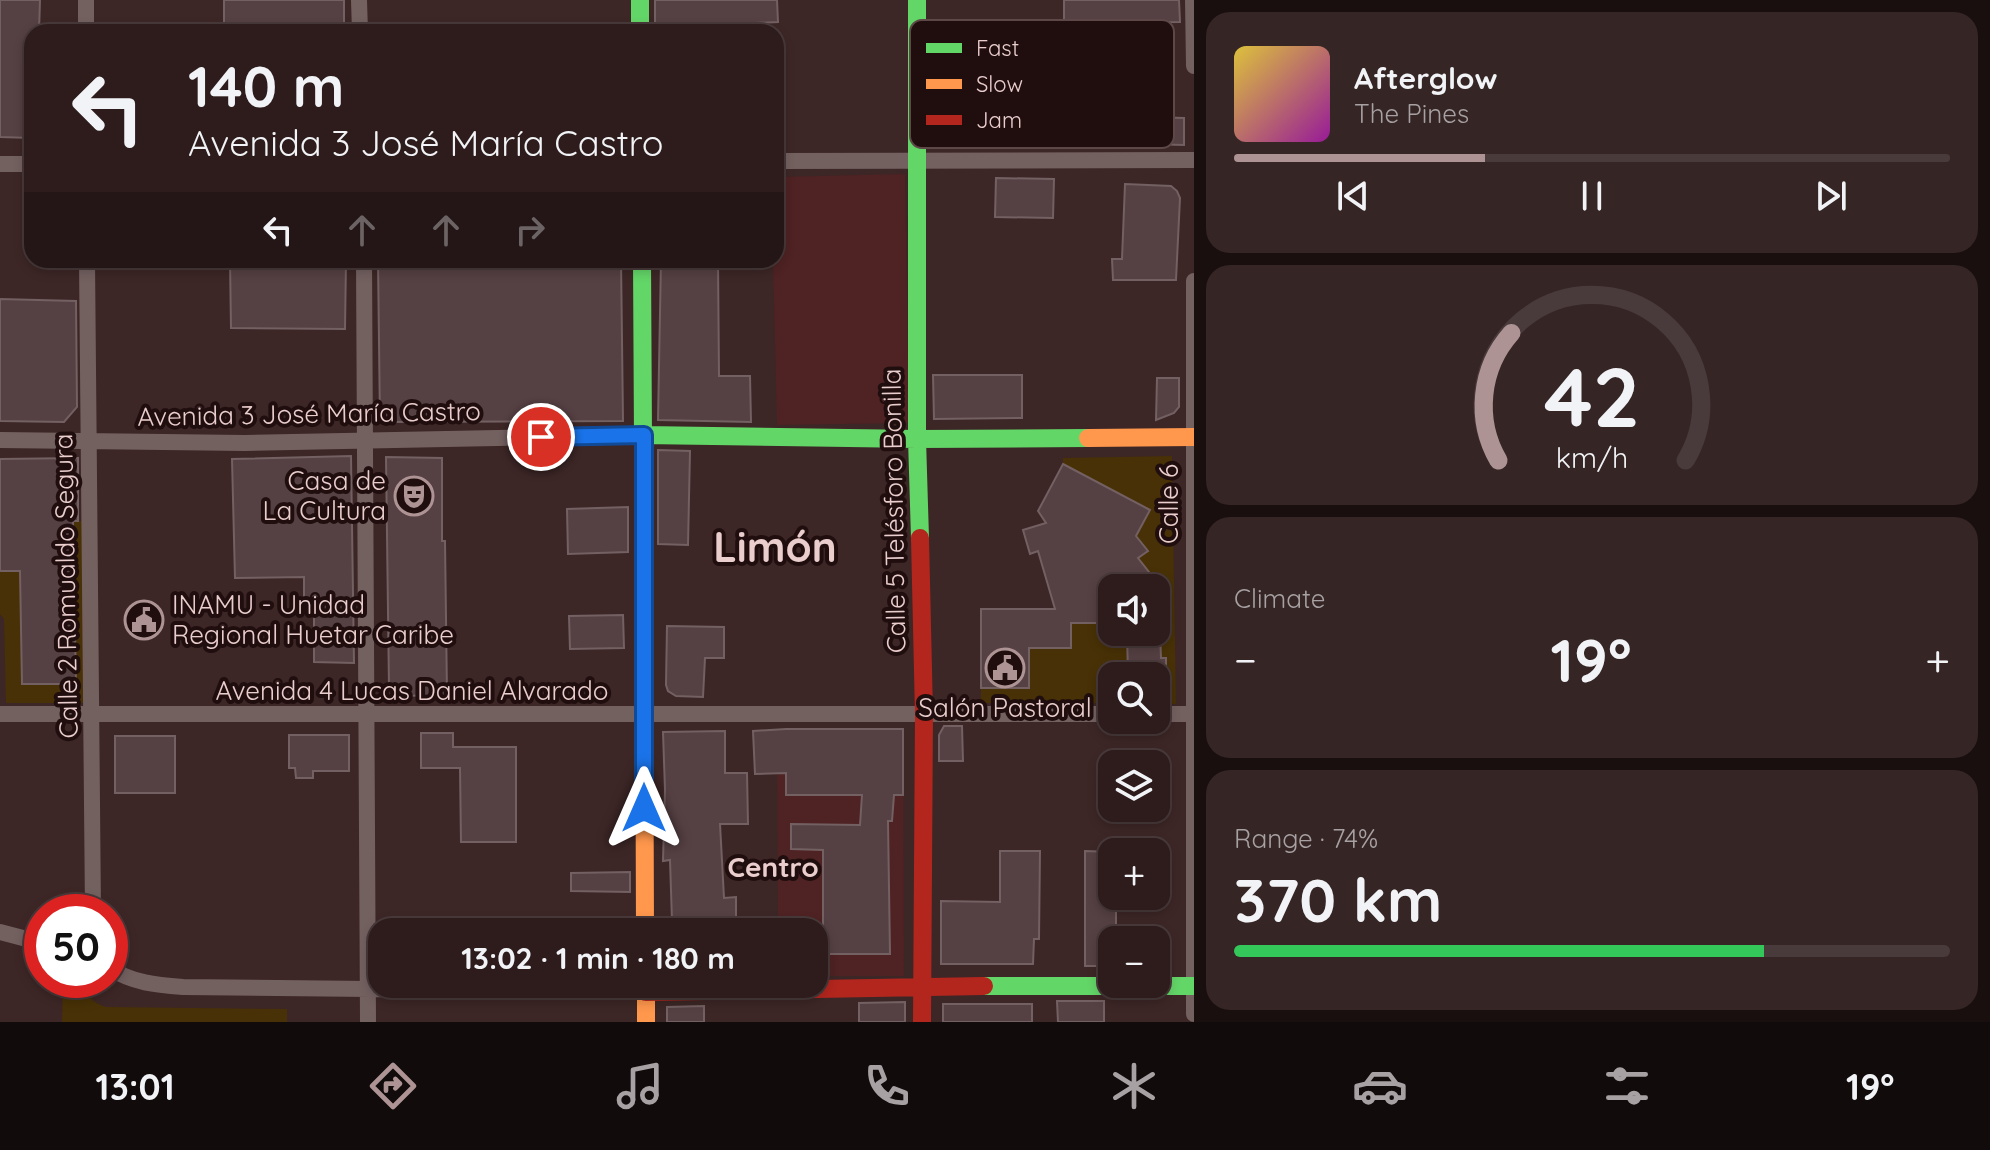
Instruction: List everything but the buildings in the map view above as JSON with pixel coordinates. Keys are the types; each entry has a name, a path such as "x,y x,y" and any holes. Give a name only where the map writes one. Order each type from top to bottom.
{"main road":[{"path":"640,0 640,24"},
{"name":"Calle 5 Telésforo Bonilla","path":"917,0 917,20"},
{"name":"Calle 5 Telésforo Bonilla","path":"919,148 917,439 924,715 922,1022"},
{"path":"642,268 645,918"},
{"name":"Avenida 3 José María Castro","path":"644,435 917,439 1193,437"},
{"path":"828,987 1194,986"},
{"path":"646,998 646,1022"}],"street":[{"path":"86,0 86,24"},
{"path":"359,0 360,24"},
{"path":"1193,0 1194,66"},
{"path":"784,161 1194,160"},
{"path":"0,164 24,164"},
{"name":"Calle 2 Romualdo Segura","path":"87,268 93,894"},
{"path":"364,268 368,1022"},
{"name":"Calle 6","path":"1194,281 1194,1014"},
{"name":"Avenida 3 José María Castro","path":"0,440 245,443 644,435"},
{"name":"Avenida 4 Lucas Daniel Alvarado","path":"0,714 1098,714"},
{"path":"1170,714 1194,714"},
{"path":"0,932 24,938"},
{"path":"128,978 152,985 367,988"}],"shaded area":[{"path":"905,174 909,423 777,425 773,268 784,268 784,177"},
{"path":"1172,456 1176,704 1170,704 1170,662 1166,662 1166,658 1157,658 1159,646 1170,646 1170,574 1144,574 1148,572 1138,558 1147,550 1136,536 1150,510 1063,464 1063,458"},
{"path":"40,520 82,521 87,703 6,703 0,571 20,571 22,684 76,684 73,533"},
{"path":"1068,593 1098,613 1098,646 1127,646 1128,662 1098,662 1098,703 981,703 981,688 1029,688 1029,648 1071,648 1071,610 1055,610 1053,602"},
{"path":"777,729 903,729 904,976 828,976 828,918 778,918"},
{"path":"63,998 90,998 106,1007 287,1009 287,1022 62,1022"}],"traffic: fast":[{"path":"640,0 640,24"},
{"path":"917,0 917,20"},
{"path":"917,148 920,538"},
{"path":"642,268 644,618"},
{"path":"644,435 1088,438"},
{"path":"984,986 1194,986"}],"traffic: slow":[{"path":"1088,438 1194,437"},
{"path":"644,618 645,918"},
{"path":"646,998 646,1022"}],"traffic: jam":[{"path":"920,538 924,715 922,1022"},
{"path":"828,989 984,986"}],"place":[{"name":"Casa de La Cultura","path":"414,496"},
{"name":"INAMU - Unidad Regional Huetar Caribe","path":"144,620"},
{"name":"Salón Pastoral","path":"1005,668"}],"district":[{"name":"Limón","path":"775,547"},
{"name":"Centro","path":"773,867"}],"route":[{"path":"541,437 644,435 644,808"}]}
